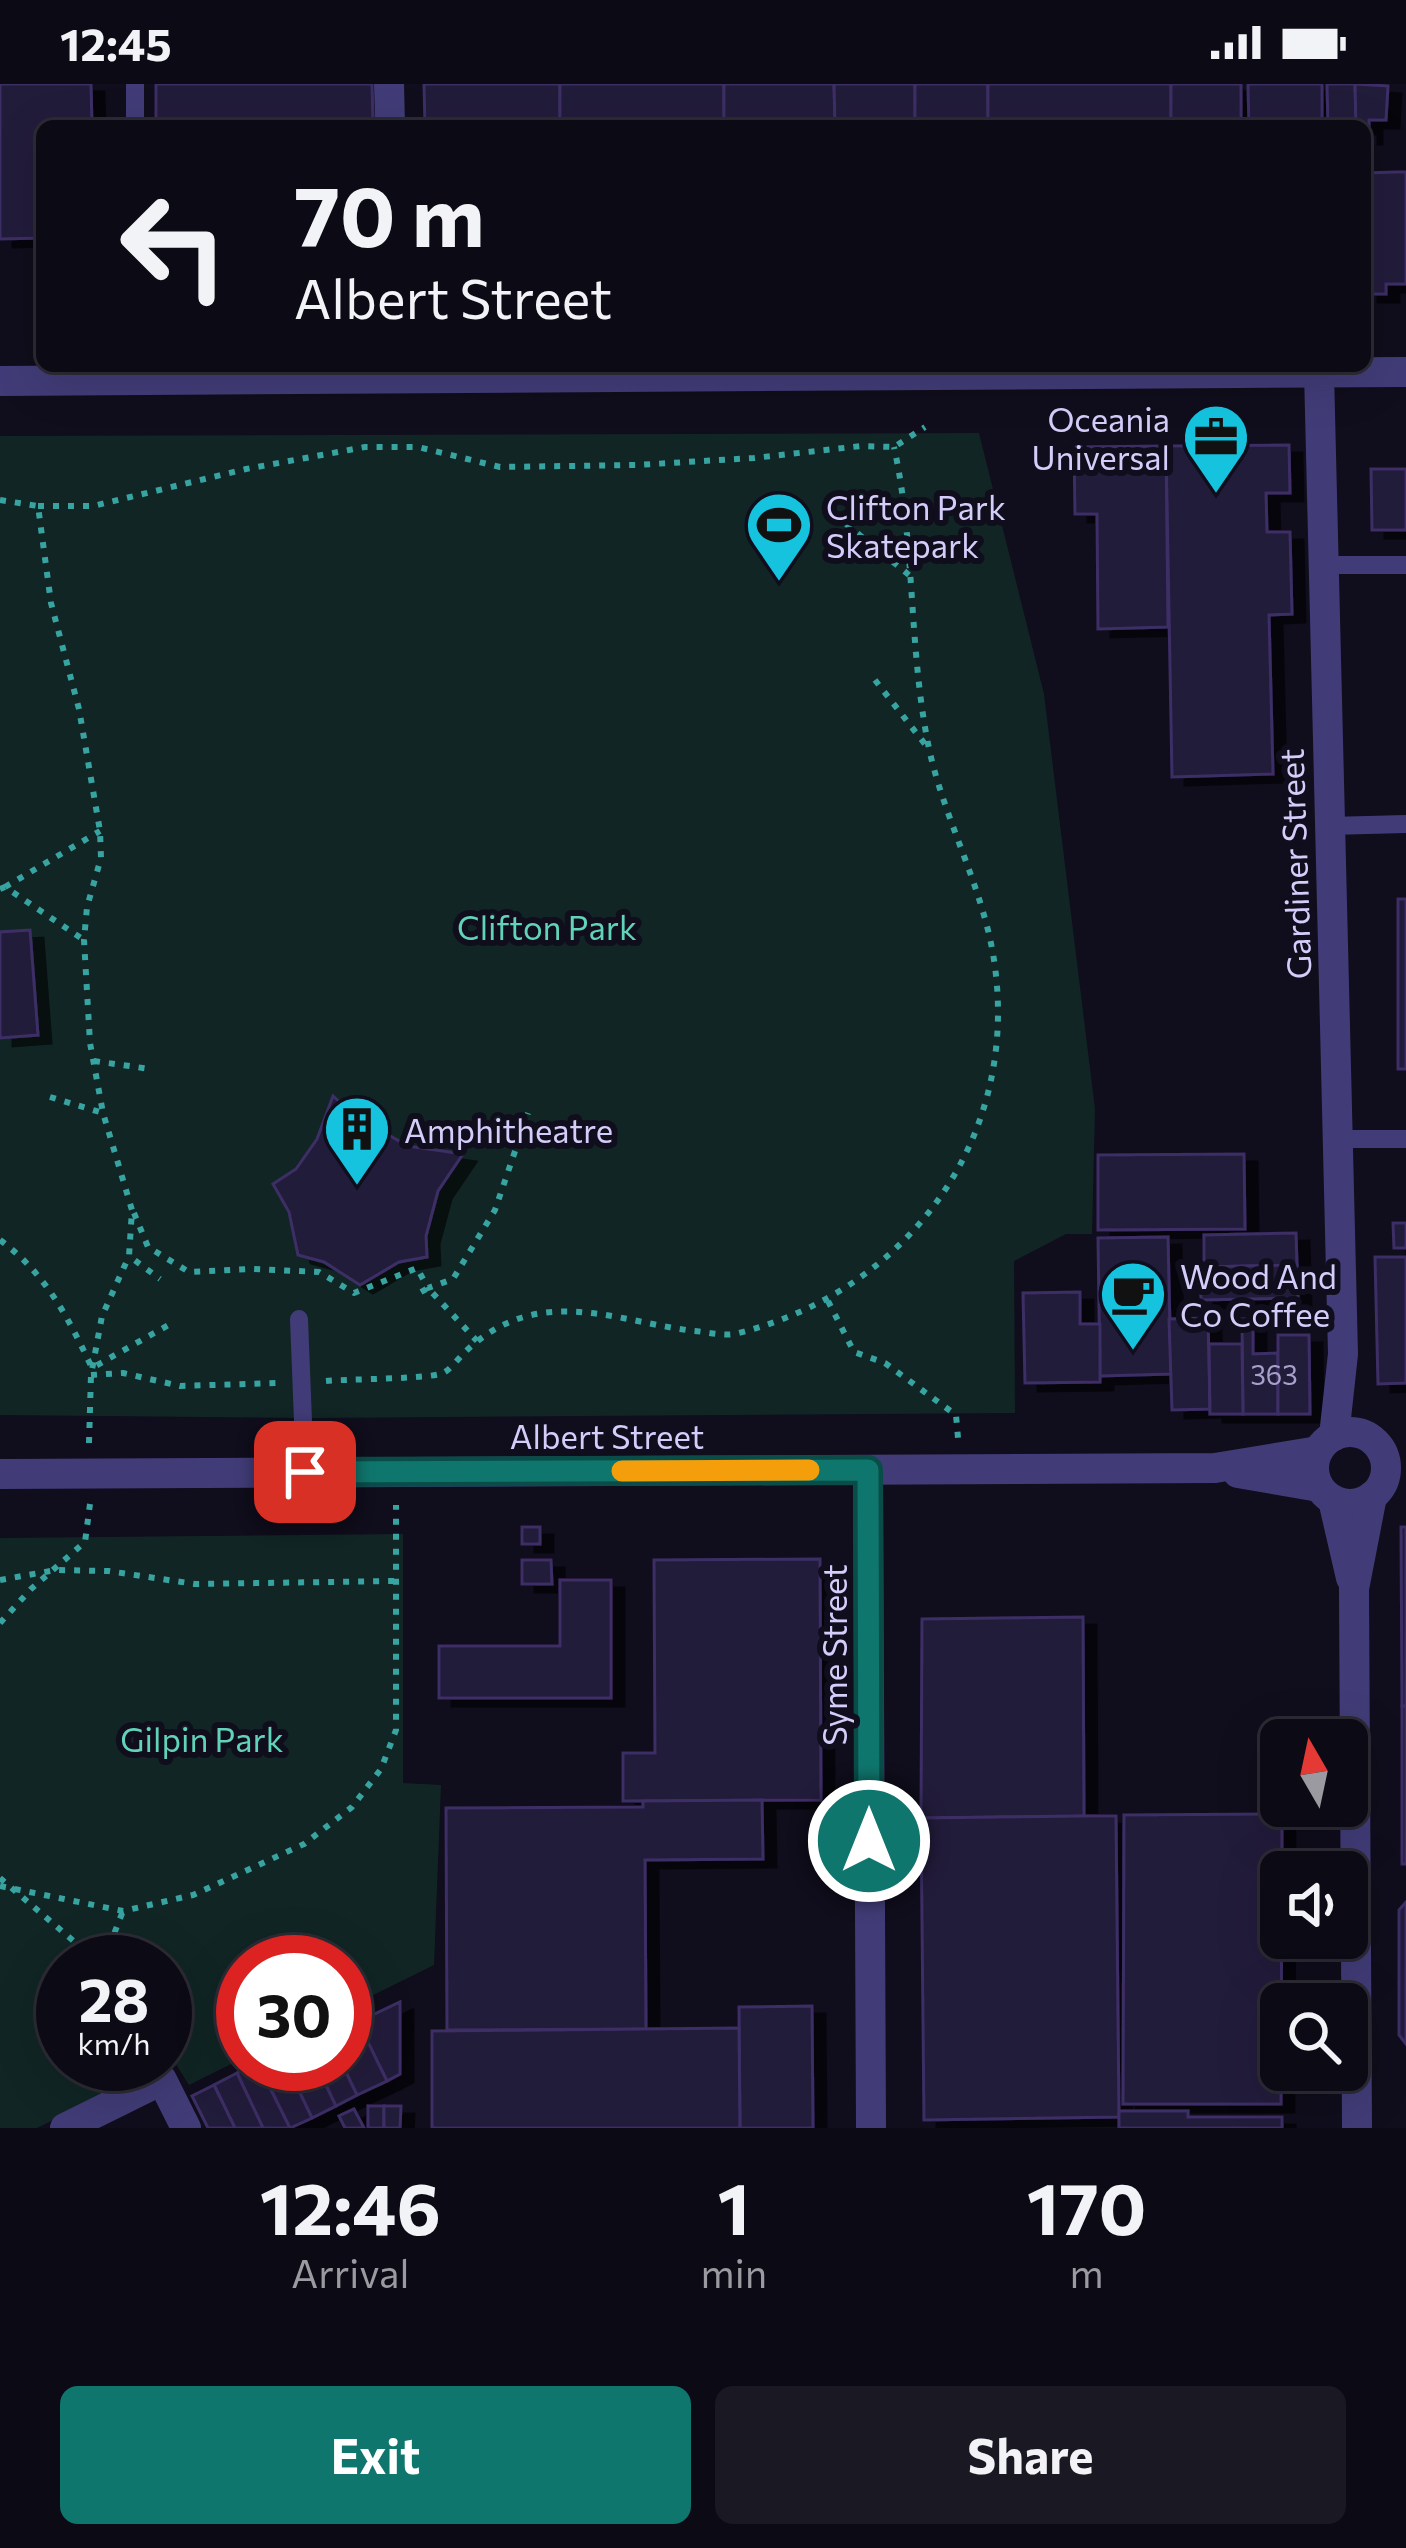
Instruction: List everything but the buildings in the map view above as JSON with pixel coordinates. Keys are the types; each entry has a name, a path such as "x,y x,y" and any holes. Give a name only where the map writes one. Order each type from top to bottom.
{"street":[{"path":"389,84 390,120"},
{"name":"Gardiner Street","path":"1319,372 1343,1354 1360,1445"},
{"path":"0,381 140,373 1406,372"},
{"path":"1354,1589 1387,1487 1385,1466 1360,1445 1313,1469 1326,1494 1354,1589 1357,2128"},
{"name":"Albert Street","path":"0,1474 1215,1468 1360,1445"},
{"name":"Albert Street","path":"1215,1468 1353,1504 1387,1487"},
{"name":"Syme Street","path":"868,1470 871,2128"},
{"path":"65,2128 162,2080 186,2128"}],"lane":[{"path":"135,84 136,120"},
{"path":"1323,565 1406,565"},
{"path":"1329,826 1406,824"},
{"path":"1339,1139 1406,1138"},
{"path":"299,1319 305,1472"}],"path":[{"path":"0,500 93,506 246,469 365,447 418,447 500,467 636,465 894,447 925,427"},
{"path":"91,1371 180,1386 443,1373 499,1325 539,1313 589,1311 661,1327 731,1335 828,1301 915,1233 977,1132 999,1052 994,961 980,901 929,751 904,491 894,447"},
{"path":"38,506 51,603 79,709 100,831 101,859 87,907 84,940 94,1061 103,1113 148,1247 189,1272 319,1271 354,1293 417,1268 424,1290 477,1340"},
{"path":"846,524 911,577"},
{"path":"875,680 929,751"},
{"path":"84,940 3,888 100,831"},
{"path":"94,1061 150,1069"},
{"path":"50,1097 103,1113"},
{"path":"424,1290 453,1279 495,1210 528,1113"},
{"path":"0,1623 85,1542 91,1371 102,1316 130,1256 132,1210"},
{"path":"0,1240 45,1281 65,1312 91,1371"},
{"path":"130,1256 160,1279"},
{"path":"828,1301 854,1352 885,1363 956,1415 961,1471"},
{"path":"91,1371 172,1323"},
{"path":"11,1888 123,1911 193,1895 304,1844 352,1807 381,1769 397,1730 396,1472"},
{"path":"0,1580 56,1570 108,1570 195,1584 395,1581"},
{"path":"0,1882 66,1935"},
{"path":"114,1935 123,1911"}],"green space":[{"name":"Clifton Park","path":"979,433 1044,694 1095,1109 1092,1234 1066,1234 1014,1261 1015,1413 312,1418 0,1415 0,436"},
{"name":"Gilpin Park","path":"403,1534 403,1783 441,1785 434,1965 372,1996 372,1935 216,1935 216,2072 192,2084 192,1935 36,1935 36,2091 113,2091 37,2128 0,2128 0,1538"}],"slow traffic":[{"path":"622,1471 809,1470"}],"place":[{"name":"Oceania Universal","path":"1216,496"},
{"name":"Clifton Park Skatepark","path":"779,584"},
{"name":"Amphitheatre","path":"357,1188"},
{"name":"Wood And Co Coffee","path":"1133,1353"}],"route":[{"path":"305,1472 868,1470 869,1841"}]}
